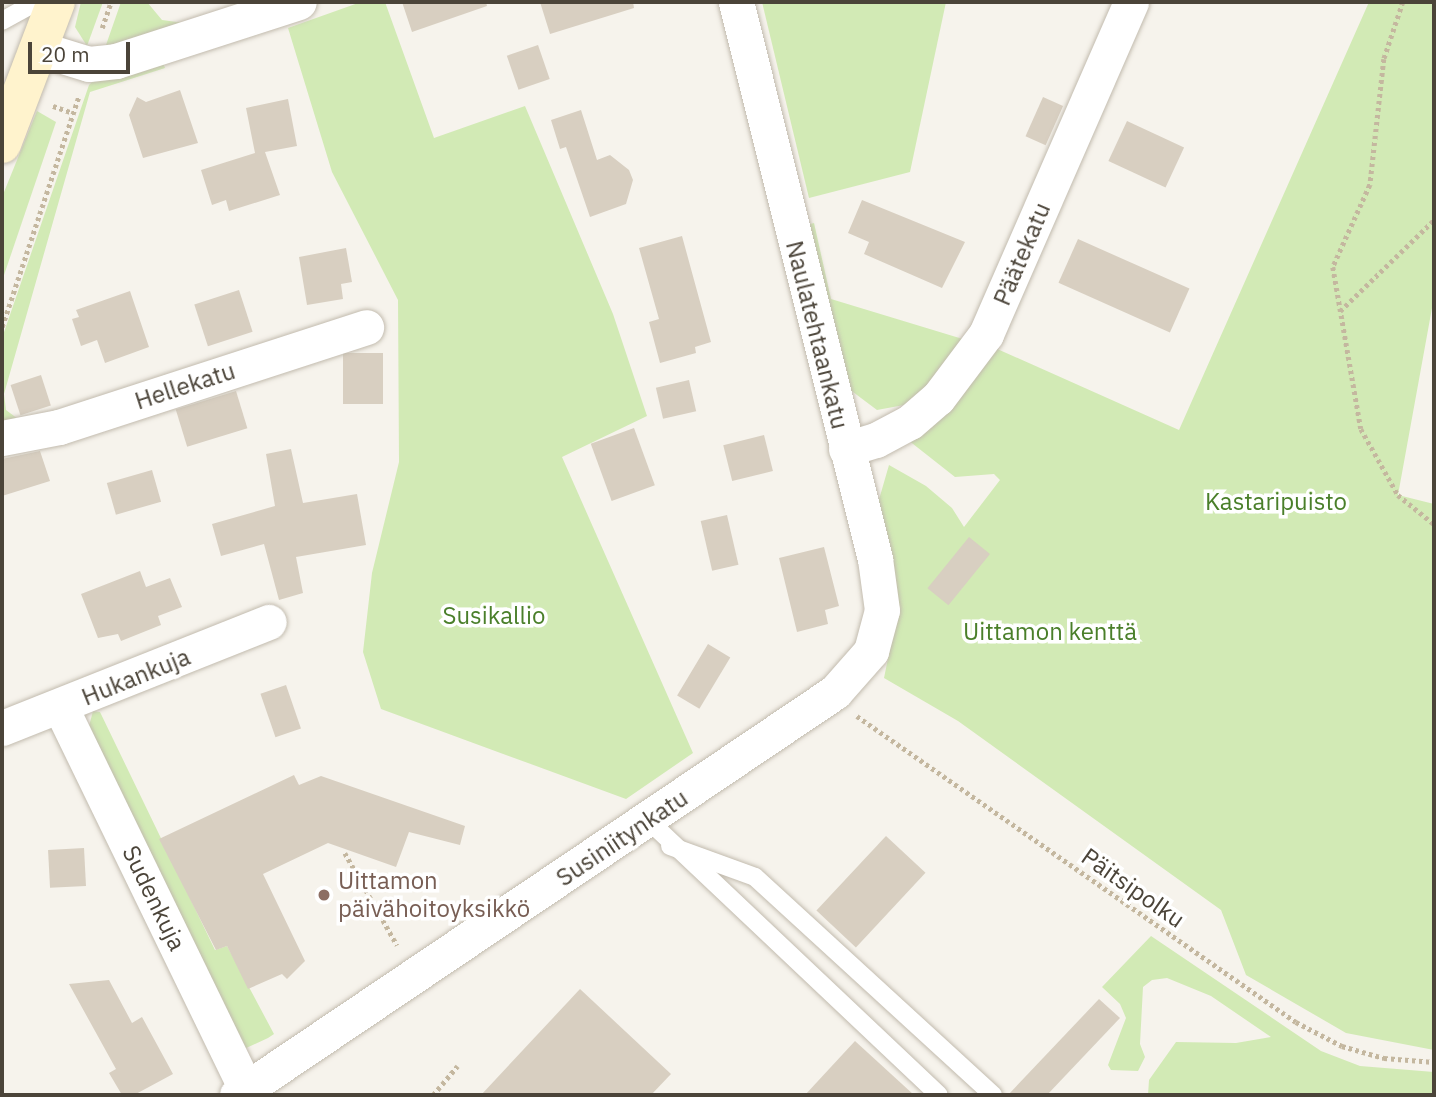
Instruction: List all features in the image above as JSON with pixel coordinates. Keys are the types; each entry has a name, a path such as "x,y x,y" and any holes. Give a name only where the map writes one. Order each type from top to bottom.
{"street":[{"path":"2,144 56,2"},
{"path":"40,49 89,64 116,61 299,2"},
{"name":"Naulatehtaankatu","path":"736,2 880,590 877,635 863,666"},
{"name":"Päätekatu","path":"846,449 876,440 910,422 938,398 986,334 1131,2"},
{"name":"Hellekatu","path":"2,438 59,427 366,327"},
{"name":"Hukankuja","path":"2,729 61,708 269,622"},
{"name":"Susiniitynkatu","path":"241,1092 659,833 835,692 863,666"},
{"name":"Sudenkuja","path":"61,708 241,1092"}],"lane":[{"path":"2,21 36,2"},
{"path":"659,833 755,877 993,1095"},
{"path":"659,833 939,1095"}],"path":[{"path":"2,327 111,2"},
{"path":"1403,2 1384,59 1370,186 1333,267 1361,429 1398,495 1434,524"},
{"path":"1340,311 1434,220"},
{"name":"Päitsipolku","path":"835,692 863,722 1296,1022 1342,1046 1373,1055 1434,1062"},
{"path":"345,853 403,955"},
{"path":"433,1095 457,1066"}],"green space":[{"path":"81,2 103,2 87,46 75,27"},
{"path":"121,2 147,2 162,20 184,23 135,41 106,45"},
{"name":"Susikallio","path":"361,2 385,2 434,138 525,106 613,314 647,416 562,457 693,753 626,799 381,709 363,652 372,573 399,462 398,300 332,172 288,28"},
{"path":"762,2 946,2 910,172 809,198"},
{"name":"Kastaripuisto","path":"1369,2 1434,2 1434,297 1398,495 1434,504 1434,1050 1346,1033 1246,975 1221,910 958,721 884,678 896,619 878,503 889,465 926,486 952,508 964,527 1000,480 994,474 955,477 908,440 995,348 1179,430"},
{"path":"162,60 165,68 90,92 4,394 6,410 18,419 2,426 2,338 89,85 95,79"},
{"path":"37,111 56,122 2,281 2,197"},
{"path":"814,223 831,299 966,340 953,364 904,405 877,410 845,386 806,225"},
{"path":"93,711 100,712 215,950 227,946 274,1034 268,1038 244,1049 88,730"},
{"path":"1151,936 1321,1051 1360,1066 1434,1072 1434,1095 1148,1095 1149,1080 1176,1042 1236,1043 1271,1037 1211,996 1167,978 1152,980 1143,987 1140,1044 1145,1057 1138,1071 1111,1070 1108,1065 1126,1018 1120,1004 1102,987"}],"building":[{"path":"402,2 486,2 487,6 412,32"},
{"path":"540,2 633,2 634,8 550,34"},
{"path":"538,45 550,79 519,90 507,56"},
{"path":"180,90 198,143 143,158 129,115 137,97 146,102"},
{"path":"1043,97 1063,106 1046,145 1026,136"},
{"path":"288,99 297,146 265,152 280,195 229,211 226,200 212,205 201,170 255,153 246,108"},
{"path":"581,110 597,160 610,155 629,170 633,180 626,204 590,217 566,147 560,149 551,120"},
{"path":"1127,121 1184,148 1166,188 1108,161"},
{"path":"862,200 965,242 942,288 864,254 869,242 848,233"},
{"path":"682,236 711,342 695,347 696,353 660,363 649,322 659,319 639,248"},
{"path":"1078,239 1189,289 1170,332 1058,283"},
{"path":"346,248 352,282 341,284 343,299 307,305 299,257"},
{"path":"239,290 253,332 208,346 194,305"},
{"path":"130,291 149,347 105,363 97,340 81,346 72,319 79,317 76,310"},
{"path":"343,353 383,353 383,404 343,404"},
{"path":"41,375 51,405 20,415 11,385"},
{"path":"689,380 696,411 663,419 656,388"},
{"path":"236,391 247,428 187,447 176,409"},
{"path":"634,428 655,485 612,501 591,444"},
{"path":"764,435 773,471 732,481 723,445"},
{"path":"291,449 303,503 357,494 366,545 296,557 303,593 279,600 264,544 221,556 212,524 275,506 266,454"},
{"path":"40,451 50,481 2,496 2,459"},
{"path":"152,470 161,502 116,515 107,483"},
{"path":"727,515 738,565 712,571 701,521"},
{"path":"969,537 990,554 948,605 927,588"},
{"path":"824,547 839,606 825,610 828,624 797,632 779,558"},
{"path":"140,571 146,587 170,578 182,607 158,616 161,625 121,641 118,634 98,638 81,594"},
{"path":"708,644 730,657 699,709 677,695"},
{"path":"286,685 301,728 275,737 260,694"},
{"path":"294,775 299,785 321,776 465,826 460,845 409,832 396,867 328,843 263,874 305,961 287,979 282,974 248,989 227,946 216,950 159,839"},
{"path":"886,836 925,873 856,947 816,911"},
{"path":"84,848 86,886 50,888 48,850"},
{"path":"109,980 132,1023 142,1017 173,1074 134,1095 122,1095 109,1073 116,1069 69,984"},
{"path":"580,989 671,1074 651,1095 481,1095"},
{"path":"1099,999 1120,1018 1047,1095 1008,1095"},
{"path":"855,1041 914,1095 805,1095"}],"place":[{"name":"Uittamon päivähoitoyksikkö","path":"324,895"}],"park label":[{"name":"Uittamon kenttä","path":"1050,632"}]}
